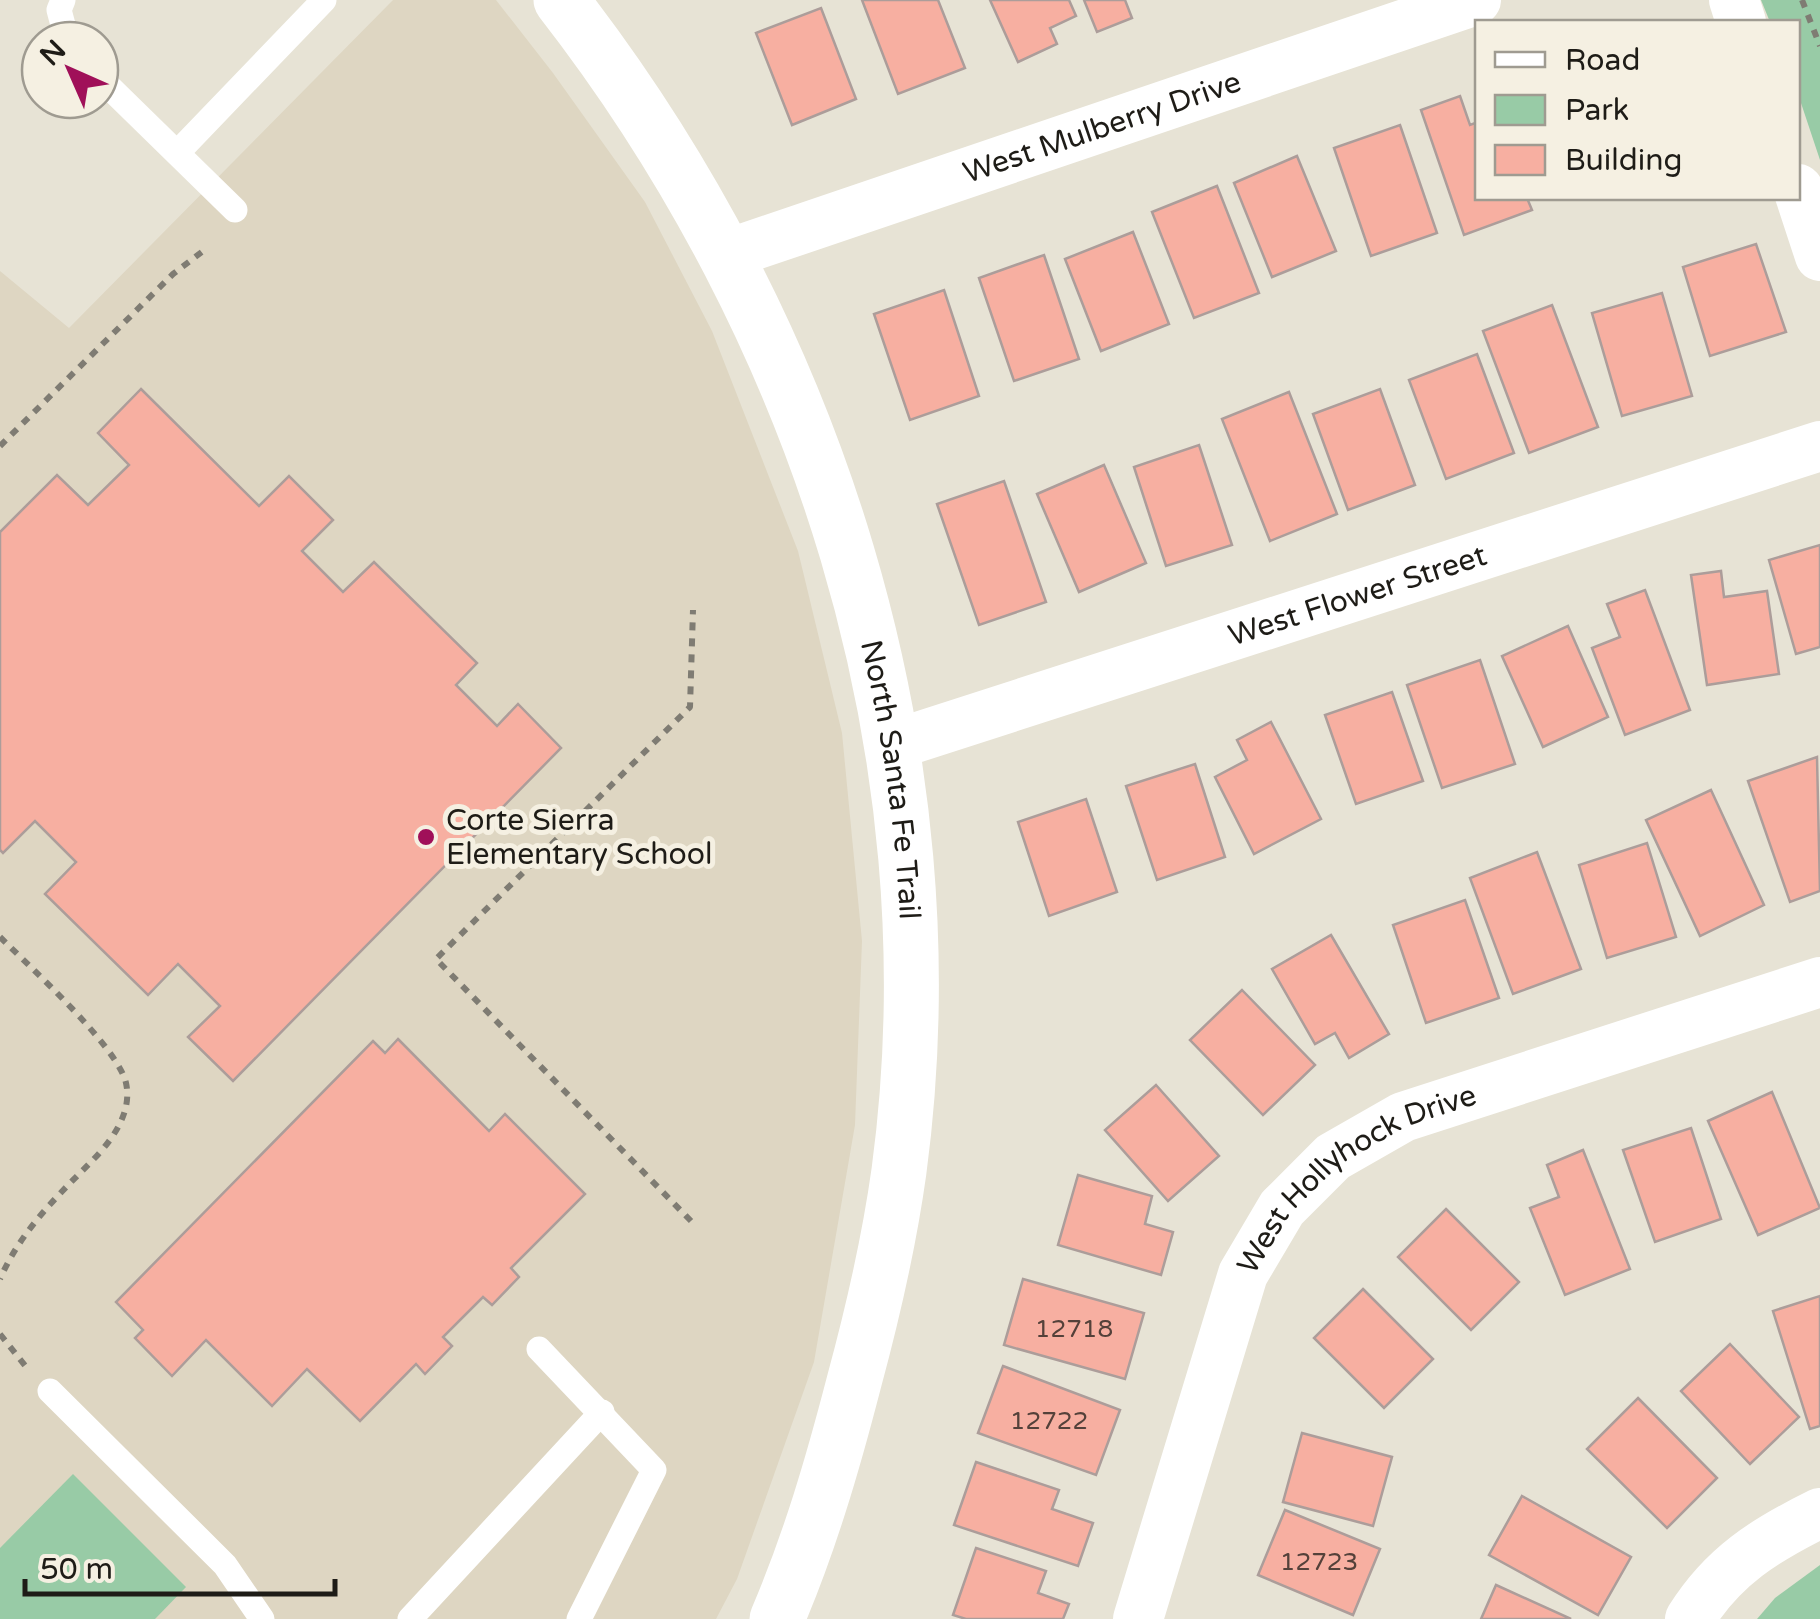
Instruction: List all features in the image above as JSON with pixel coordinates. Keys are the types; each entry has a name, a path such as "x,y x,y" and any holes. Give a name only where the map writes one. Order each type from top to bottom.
{"street":[{"name":"North Santa Fe Trail","path":"561,0 660,138 728,254 778,362 836,509 894,746 911,989 900,1166 882,1276 824,1495 776,1619"},
{"name":"West Mulberry Drive","path":"728,254 1453,4"},
{"path":"1800,196 1820,256"},
{"name":"West Flower Street","path":"894,746 1820,446"},
{"name":"West Hollyhock Drive","path":"1138,1619 1243,1274 1282,1208 1333,1157 1403,1118 1820,982"},
{"path":"1690,1619 1709,1588 1758,1544 1820,1513"}],"lane":[{"path":"178,152 324,0"},
{"path":"120,97 236,210"},
{"path":"538,1349 654,1470 579,1619"},
{"path":"50,1391 225,1565 262,1619"},
{"path":"410,1619 602,1412"}],"path":[{"path":"1802,0 1820,46"},
{"path":"0,446 173,274 207,248"},
{"path":"691,1220 436,959 690,706 693,610"},
{"path":"0,937 118,1064 127,1095 125,1114 103,1150 13,1248 0,1279"},
{"path":"0,1334 6,1347 50,1391"}],"shaded area":[{"name":"Corte Sierra Elementary School","path":"393,0 496,0 553,73 645,202 712,331 798,551 842,733 862,941 855,1125 814,1362 737,1579 716,1619 0,1619 0,271 69,328"}],"green space":[{"path":"1761,0 1820,0 1820,160 1800,100 1800,20 1769,20"},
{"path":"73,1474 186,1587 155,1619 0,1619 0,1548"},
{"path":"1820,1565 1820,1619 1757,1619 1775,1598"}],"building":[{"path":"862,0 938,0 965,68 898,94"},
{"path":"990,0 1069,0 1076,16 1050,28 1057,44 1018,62"},
{"path":"1084,0 1125,0 1132,18 1097,32"},
{"path":"821,8 856,99 792,125 756,33"},
{"path":"1460,96 1470,125 1475,123 1475,200 1528,200 1532,210 1464,235 1421,110"},
{"path":"1400,125 1437,233 1371,256 1334,148"},
{"path":"1297,156 1336,251 1272,277 1234,183"},
{"path":"1217,186 1259,293 1194,318 1152,212"},
{"path":"1133,232 1169,324 1101,351 1065,259"},
{"path":"1756,244 1786,332 1710,356 1683,267"},
{"path":"1044,255 1079,359 1014,381 979,278"},
{"path":"944,290 979,396 910,420 874,314"},
{"path":"1662,293 1692,396 1622,416 1592,313"},
{"path":"1552,305 1598,427 1529,453 1483,331"},
{"path":"1477,354 1514,453 1446,479 1409,380"},
{"path":"141,389 259,506 289,476 333,520 302,551 343,592 374,562 477,663 456,685 497,726 518,704 561,748 233,1081 188,1037 220,1006 178,964 148,995 45,894 76,862 35,821 3,853 0,850 0,532 57,475 88,505 129,465 98,433"},
{"path":"1380,389 1415,485 1348,510 1313,414"},
{"path":"1289,392 1337,514 1270,541 1222,419"},
{"path":"1199,445 1232,545 1166,566 1134,467"},
{"path":"1104,465 1146,563 1079,592 1037,494"},
{"path":"1004,481 1046,602 979,625 937,504"},
{"path":"1820,545 1820,647 1796,654 1769,560"},
{"path":"1721,571 1724,597 1767,591 1779,674 1707,685 1691,575"},
{"path":"1645,590 1690,710 1625,735 1592,648 1620,637 1607,604"},
{"path":"1568,626 1608,717 1543,747 1502,656"},
{"path":"1480,660 1515,764 1442,788 1407,685"},
{"path":"1392,692 1423,781 1356,804 1325,715"},
{"path":"1271,722 1321,819 1254,854 1215,777 1247,760 1237,740"},
{"path":"1817,757 1820,891 1790,902 1748,781"},
{"path":"1195,764 1225,857 1157,880 1126,786"},
{"path":"1711,790 1764,905 1700,936 1646,820"},
{"path":"1086,799 1117,892 1049,916 1018,822"},
{"path":"1647,843 1676,937 1607,958 1579,865"},
{"path":"1537,852 1581,969 1513,994 1470,878"},
{"path":"1465,900 1499,998 1426,1023 1393,925"},
{"path":"1331,935 1389,1034 1349,1058 1335,1033 1315,1044 1272,969"},
{"path":"1242,990 1315,1065 1263,1115 1190,1040"},
{"path":"398,1039 489,1131 505,1114 585,1194 511,1268 519,1277 492,1305 483,1297 443,1337 452,1346 425,1374 416,1364 360,1421 307,1369 272,1406 206,1340 172,1376 135,1338 143,1330 116,1302 373,1041 385,1053"},
{"path":"1156,1085 1219,1156 1168,1201 1105,1130"},
{"path":"1772,1092 1820,1208 1758,1235 1708,1121"},
{"path":"1691,1128 1721,1219 1655,1242 1623,1150"},
{"path":"1583,1150 1630,1269 1565,1295 1530,1208 1559,1197 1547,1165"},
{"path":"1078,1175 1152,1196 1145,1224 1173,1232 1161,1275 1058,1245"},
{"path":"1446,1209 1519,1282 1471,1330 1398,1257"},
{"path":"1023,1279 1144,1313 1125,1379 1004,1345"},
{"path":"1363,1289 1433,1359 1384,1408 1314,1338"},
{"path":"1820,1296 1820,1426 1810,1429 1773,1311"},
{"path":"1730,1344 1799,1417 1750,1464 1681,1391"},
{"path":"1003,1366 1120,1410 1096,1475 978,1433"},
{"path":"1638,1398 1717,1478 1667,1528 1587,1449"},
{"path":"1302,1433 1392,1457 1373,1526 1283,1502"},
{"path":"976,1462 1059,1490 1052,1509 1093,1523 1078,1566 954,1525"},
{"path":"1522,1496 1631,1557 1598,1615 1489,1555"},
{"path":"1285,1510 1380,1549 1353,1615 1258,1575"},
{"path":"976,1548 1046,1571 1038,1593 1069,1604 1063,1619 966,1619 953,1615"},
{"path":"1496,1585 1571,1619 1481,1619"}],"place":[{"name":"Corte Sierra Elementary School","path":"426,837"}]}
